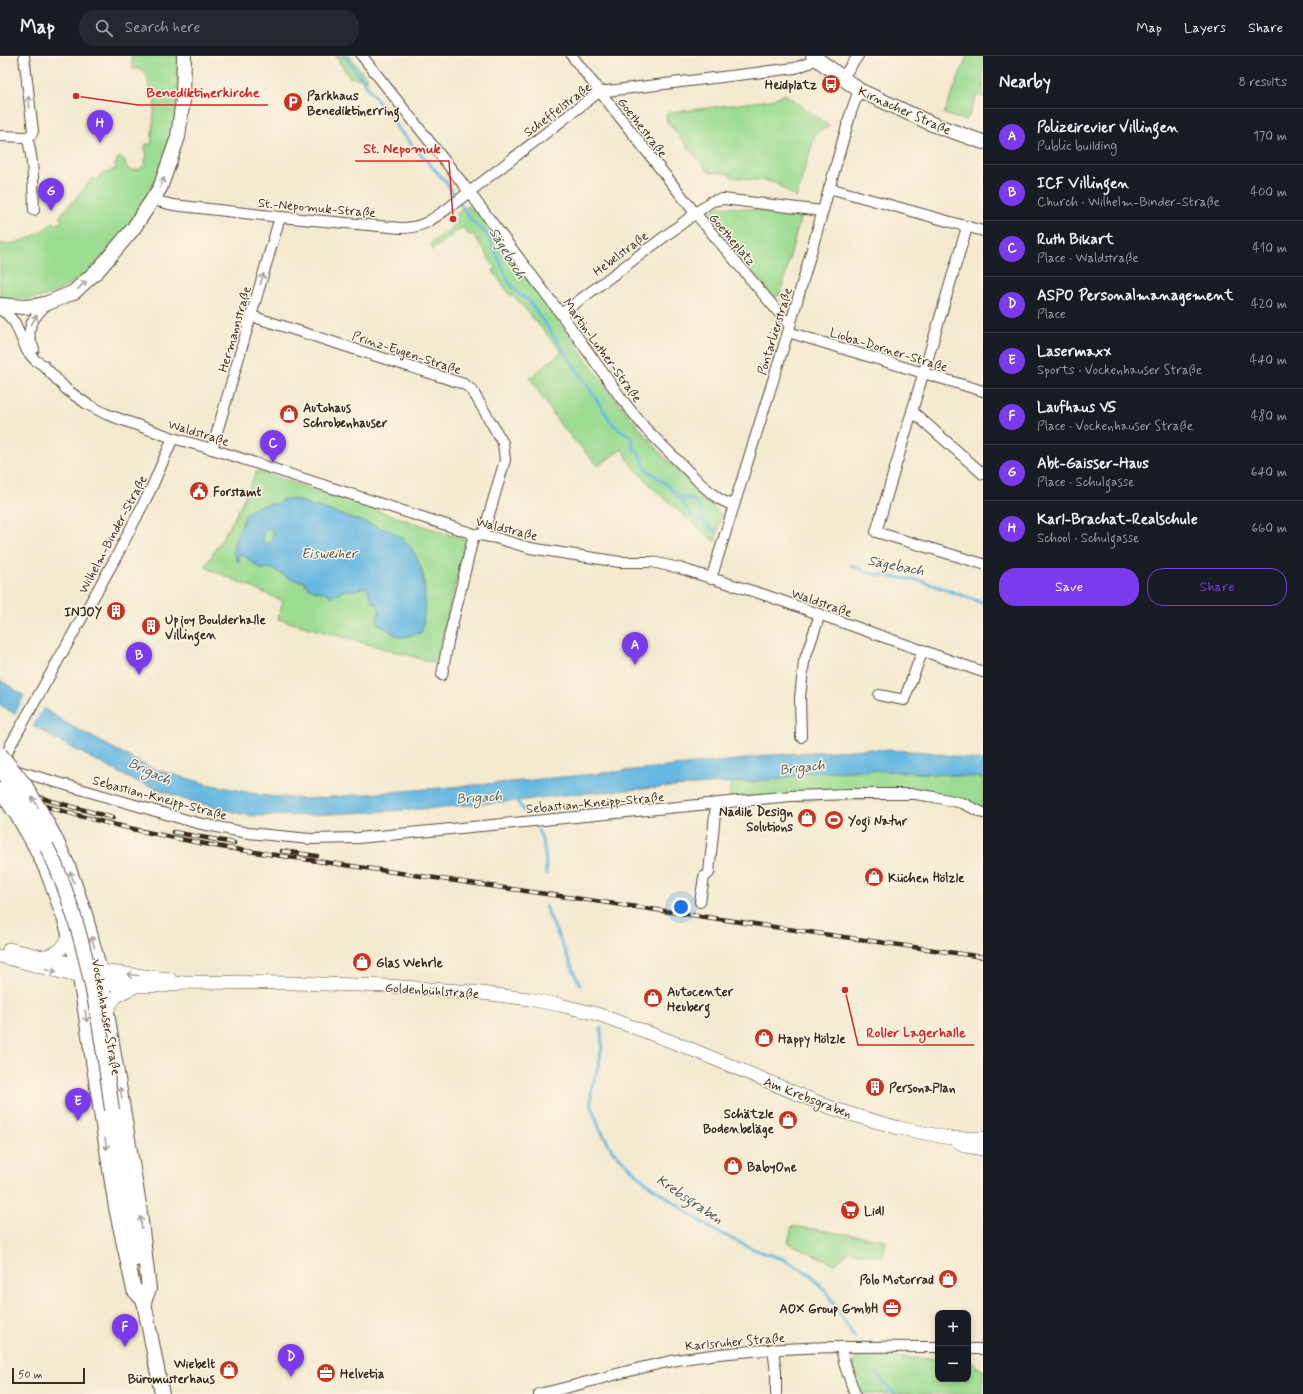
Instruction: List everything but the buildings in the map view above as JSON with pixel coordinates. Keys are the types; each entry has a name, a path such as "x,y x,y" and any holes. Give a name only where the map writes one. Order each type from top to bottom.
{"main road":[{"path":"0,305 24,307 48,304 74,292 99,269 133,229 160,188 178,137 183,99 184,56"},
{"name":"Kirnacher Straße","path":"821,59 842,78 859,90 932,124 983,142"},
{"name":"Vockenhauser Straße","path":"1,764 25,785 40,810 68,866 85,914 101,977 139,1205 149,1289 144,1301"},
{"name":"Vockenhauser Straße","path":"1,764 12,786 34,822 55,864 76,924 89,975 106,1066 127,1207 162,1394"},
{"name":"Vockenhauser Straße","path":"0,790 19,818 35,846 47,871 65,920 79,971 116,1208 134,1290 144,1301"}],"street":[{"path":"0,136 27,137 31,135 33,131 24,56"},
{"name":"Martin-Luther-Straße","path":"362,56 465,195 561,314 621,398 645,428 703,486 719,499 734,506"},
{"name":"Goethestraße","path":"572,56 695,213"},
{"path":"842,78 858,56"},
{"name":"Scheffelstraße","path":"465,195 600,92 795,68 821,59"},
{"name":"Pontarlierstraße","path":"711,579 789,329 822,211 851,112 859,90"},
{"path":"27,137 30,148 34,210"},
{"path":"829,188 983,231"},
{"name":"St.-Nepomuk-Straße","path":"153,200 173,205 280,217 410,228 427,223 465,195"},
{"name":"Goetheplatz","path":"789,329 695,213 712,201 723,199 822,211"},
{"name":"Hebelstraße","path":"561,314 695,213"},
{"name":"Hermannstraße","path":"212,449 280,217"},
{"path":"967,227 876,532 983,564"},
{"name":"Waldstraße","path":"43,365 29,339 29,331 32,322 40,311 48,304"},
{"name":"Waldstraße","path":"0,310 7,314 15,323 27,351 35,360 43,365 67,390 87,404 106,414 173,438 212,449 478,535 496,538 530,548 620,562 652,562 679,568 765,595 983,672"},
{"name":"Prinz-Eugen-Straße","path":"251,316 469,386 502,443 505,452 505,460 478,535 448,642 442,675"},
{"name":"Lioba-Dorner-Straße","path":"789,329 923,374 983,392"},
{"path":"912,411 983,474"},
{"name":"Wilhelm-Binder-Straße","path":"1,764 115,559 151,488 173,438"},
{"path":"801,737 800,697 804,662 820,614"},
{"path":"880,695 904,700 923,650"},
{"name":"Sebastian-Kneipp-Straße","path":"1,764 197,823 248,833 310,839 358,838 791,796 915,794 962,803 983,813"},
{"path":"700,902 704,878 709,873 716,804"},
{"path":"41,957 56,954 62,950 69,937"},
{"path":"0,947 41,957 79,971"},
{"path":"0,956 79,971"},
{"name":"Goldenbühlstraße","path":"101,977 114,985 165,986 185,982"},
{"name":"Goldenbühlstraße","path":"101,977 166,978 185,982 389,986 472,992 529,999 597,1014 672,1042"},
{"path":"107,1012 111,1001 116,996 138,986"},
{"name":"Am Krebsgraben","path":"672,1042 829,1107 899,1128 950,1138 983,1138"},
{"name":"Am Krebsgraben","path":"950,1138 966,1146 983,1149"},
{"name":"Karlsruher Straße","path":"538,1394 561,1390 619,1373 682,1359 773,1349 935,1347"},
{"path":"841,1348 845,1366 855,1394"},
{"path":"773,1349 776,1372 776,1394"},
{"path":"971,1349 983,1349"}],"green space":[{"path":"131,56 179,56 177,105 174,125 165,157 155,182 126,230 108,252 88,271 67,286 45,296 11,300 0,299 0,244 23,241 36,235 54,222 57,225 62,220 59,217 92,178 97,181 101,174 116,169 115,165 118,158 124,159 126,166 132,171 140,169 144,166 147,155 145,148 146,144 151,145 155,102 154,95 148,95 149,84 146,74 140,69 133,69"},
{"path":"336,56 349,56 368,80 349,77"},
{"path":"967,56 983,56 983,97 977,95 969,116 964,120 944,114"},
{"path":"785,94 829,126 816,132 796,198 774,182 731,177 731,174 709,172 666,120 667,113 771,100"},
{"path":"468,206 471,210 476,208 616,400 663,456 687,478 716,500 713,506 721,514 721,517 715,542 655,490 631,464 622,449 598,466 559,423 530,378 562,352 513,295 511,296 493,271 496,269 473,234 470,236 463,227 432,250 431,243 458,223 457,213"},
{"path":"722,206 801,215 780,295 773,297 709,217 709,213 717,207"},
{"path":"257,471 466,540 436,663 278,619 283,601 205,567 235,517","holes":["284,499 294,499 387,530 420,565 423,572 425,589 423,618 420,633 403,637 382,626 377,620 380,610 365,587 356,590 345,590 331,597 328,593 316,591 308,587 304,582 289,578 275,570 268,568 263,569 242,554 237,557 238,562 234,553 234,545 245,517 251,511 263,505 276,504"]},
{"path":"268,528 272,529 272,536 270,542 266,545 264,544 262,536 264,531"},
{"path":"869,770 983,778 983,813 934,797 730,802 730,782 781,779 801,773"},
{"path":"792,1226 886,1240 883,1257 849,1251 835,1264 788,1243"},
{"path":"862,1356 935,1359 935,1382 971,1382 971,1362 983,1370 983,1394 859,1394 853,1367 855,1360"}],"water":[{"name":"Eisweiher","path":"284,499 294,499 387,530 400,537 410,547 417,559 422,573 424,587 424,618 422,632 398,637 382,626 377,622 380,610 377,604 373,603 367,588 365,587 356,590 345,590 331,597 328,593 316,591 308,587 304,582 289,578 275,570 268,568 261,569 242,554 237,557 240,561 238,562 234,553 234,544 245,516 253,509 269,504 276,504","holes":["268,528 272,529 272,538 266,545 264,544 262,536 264,531"]},
{"name":"Brigach","path":"0,680 66,723 150,768 207,784 266,796 307,799 511,782 737,760 770,755 868,749 928,752 983,761 983,778 869,770 801,773 781,779 573,794 516,801 410,810 310,815 250,816 183,799 131,779 57,740 0,705"}],"pier":[{"path":"26,694 44,706 32,727 14,716"}],"waterway":[{"name":"Sägebach","path":"345,56 400,131 445,181 470,219 488,235 509,282 518,293 529,301 612,423 632,438 633,448 640,455 646,469 665,483 679,497 690,515 704,522 717,533"},
{"name":"Sägebach","path":"679,497 694,501 701,511 704,522"},
{"name":"Sägebach","path":"851,565 871,574 922,581 983,603"},
{"name":"Krebsgraben","path":"515,799 525,812"},
{"name":"Krebsgraben","path":"538,830 545,851 546,874"},
{"name":"Krebsgraben","path":"545,906 580,985"},
{"name":"Krebsgraben","path":"601,1028 602,1046 599,1064 591,1090 591,1105 599,1127 612,1150 647,1183 713,1230 758,1251 783,1259 811,1275 827,1293 855,1338"},
{"name":"Krebsgraben","path":"877,1374 894,1394"}],"railway":[{"path":"0,784 48,800 113,818"},
{"path":"0,790 43,805 115,825 227,848 983,957"},
{"path":"173,832 234,843"},
{"path":"282,851 317,856"}],"place":[{"name":"Heidplatz","path":"831,84"},
{"name":"Benediktinerkirche","path":"76,96"},
{"name":"Parkhaus Benediktinerring","path":"293,102"},
{"name":"Karl-Brachat-Realschule","path":"100,143"},
{"name":"Abt-Gaisser-Haus","path":"51,211"},
{"name":"St. Nepomuk","path":"453,219"},
{"name":"Autohaus Schrobenhauser","path":"289,414"},
{"name":"Ruth Bikart","path":"273,463"},
{"name":"Forstamt","path":"199,491"},
{"name":"INJOY","path":"116,611"},
{"name":"Upjoy Boulderhalle Villingen","path":"151,626"},
{"name":"Polizeirevier Villingen","path":"635,665"},
{"name":"ICF Villingen","path":"139,675"},
{"name":"Nadile Design Solutions","path":"807,818"},
{"name":"Yogi Natur","path":"834,820"},
{"name":"Küchen Hölzle","path":"874,877"},
{"name":"Glas Wehrle","path":"362,962"},
{"name":"Roller Lagerhalle","path":"845,990"},
{"name":"Autocenter Heuberg","path":"653,998"},
{"name":"Happy Hölzle","path":"764,1038"},
{"name":"PersonaPlan","path":"875,1087"},
{"name":"Schätzle Bodenbeläge","path":"788,1120"},
{"name":"Lasermaxx","path":"78,1121"},
{"name":"BabyOne","path":"733,1166"},
{"name":"Lidl","path":"850,1210"},
{"name":"Polo Motorrad","path":"948,1279"},
{"name":"AOX Group GmbH","path":"892,1308"},
{"name":"Laufhaus VS","path":"125,1347"},
{"name":"Wiebelt Büromusterhaus","path":"229,1370"},
{"name":"Helvetia","path":"326,1373"},
{"name":"ASPO Personalmanagement","path":"291,1377"}]}
